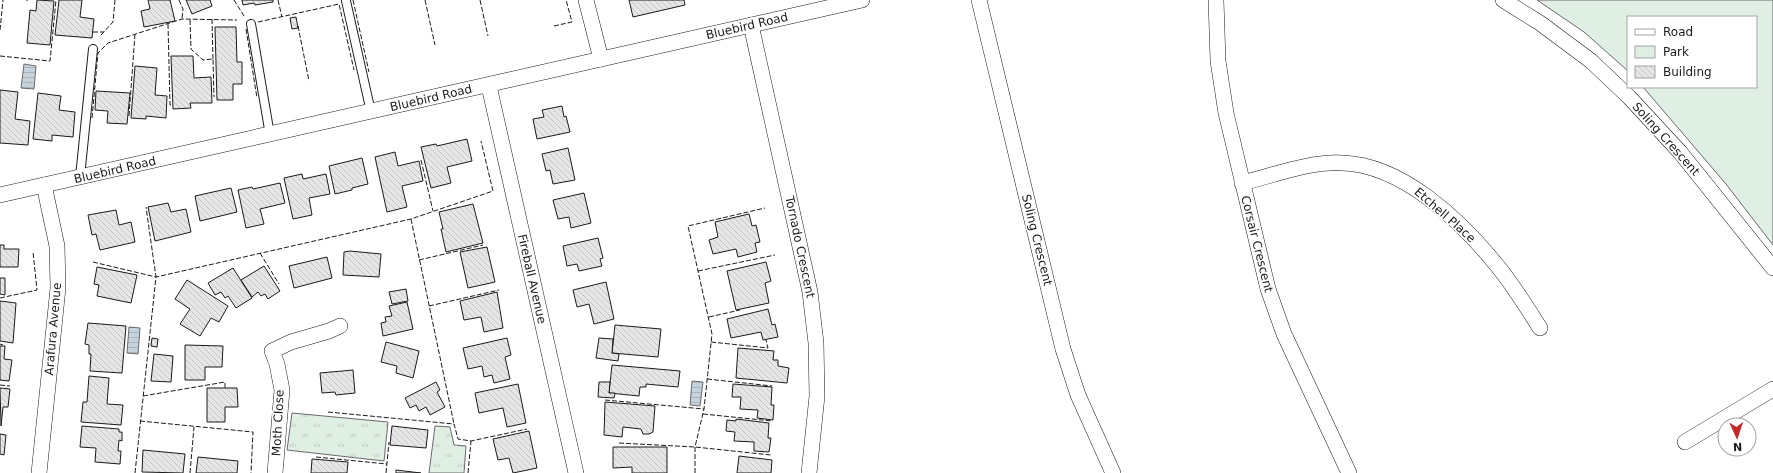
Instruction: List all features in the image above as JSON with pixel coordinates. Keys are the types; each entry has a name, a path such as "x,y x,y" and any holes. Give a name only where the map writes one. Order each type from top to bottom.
{"street":[{"path":"586,0 601,59"},
{"name":"Bluebird Road","path":"0,196 489,86 751,25 835,3 862,0"},
{"name":"Soling Crescent","path":"979,0 1063,349 1078,395 1113,473"},
{"name":"Corsair Crescent","path":"1216,0 1218,61 1226,113 1268,289 1274,310 1349,473"},
{"name":"Soling Crescent","path":"1503,0 1540,24 1591,61 1629,97 1680,152 1773,268"},
{"name":"Tornado Crescent","path":"751,25 810,292 816,343 817,396 809,473"},
{"name":"Fireball Avenue","path":"489,86 576,473"},
{"name":"Etchell Place","path":"1242,182 1317,164 1333,163 1361,165 1391,175 1419,192 1468,233 1495,263 1540,328"},
{"name":"Arafura Avenue","path":"39,473 58,288 57,246 44,186"},
{"name":"Moth Close","path":"275,473 282,390 277,364 272,351 291,342 329,331 340,326"},
{"path":"1685,442 1773,389"}],"lane":[{"path":"346,1 371,112"},
{"path":"251,24 270,135"},
{"path":"80,178 93,49"}],"green space":[{"path":"1537,0 1773,0 1773,245 1726,184 1644,88 1757,88 1757,16 1627,16 1627,70 1584,32"},
{"path":"292,413 388,422 384,461 287,450"},
{"path":"435,426 450,427 454,445 466,446 464,473 429,473"}],"shaded area":[{"path":"24,64 36,66 34,89 21,88"},
{"path":"129,327 140,328 138,354 127,353"},
{"path":"692,381 703,382 700,406 690,405"}],"building":[{"path":"37,0 54,1 50,45 27,43 30,10 36,11"},
{"path":"59,0 82,0 80,17 94,19 92,38 55,35"},
{"path":"148,0 170,0 175,21 144,27 141,11 150,9"},
{"path":"186,0 210,0 212,6 192,14"},
{"path":"242,0 273,0 273,2 243,5"},
{"path":"629,0 684,0 685,5 633,17"},
{"path":"296,17 298,28 292,29 290,18"},
{"path":"215,27 236,27 237,62 242,62 242,84 233,84 233,100 217,100"},
{"path":"171,56 193,56 194,78 211,77 212,103 190,103 191,108 173,109"},
{"path":"135,66 157,68 155,95 167,96 166,118 146,116 146,119 131,118"},
{"path":"0,90 18,92 15,119 30,121 28,145 0,143"},
{"path":"96,91 130,93 127,124 107,123 108,111 95,110"},
{"path":"38,93 61,96 59,110 75,112 73,137 52,135 52,141 33,139"},
{"path":"562,106 564,117 566,116 570,132 537,139 533,119 544,117 542,110"},
{"path":"467,139 472,161 447,167 451,183 431,188 421,147 436,144 437,146"},
{"path":"568,148 575,180 553,184 550,170 546,171 542,154"},
{"path":"395,152 398,166 419,161 423,181 402,186 407,207 387,212 375,157"},
{"path":"362,158 368,184 335,194 329,166"},
{"path":"302,174 303,179 326,174 330,194 309,198 312,215 293,219 284,178"},
{"path":"280,183 285,203 260,209 264,224 246,228 238,190 252,187 253,189"},
{"path":"231,188 237,212 200,221 195,196"},
{"path":"584,193 591,223 571,228 569,217 558,219 553,200"},
{"path":"168,203 171,212 186,209 191,232 155,241 148,207"},
{"path":"473,204 483,243 446,252 439,212"},
{"path":"116,210 119,225 131,222 135,242 100,250 96,234 92,235 88,215"},
{"path":"749,214 752,226 756,225 760,242 755,243 757,252 738,257 736,249 713,254 709,240 718,237 715,222"},
{"path":"598,238 603,258 600,259 602,266 579,271 577,264 567,266 563,246"},
{"path":"0,245 4,245 4,249 19,249 18,267 0,267"},
{"path":"487,247 495,282 468,288 460,252"},
{"path":"350,251 381,254 379,277 343,275 344,252"},
{"path":"327,257 332,278 294,288 289,266"},
{"path":"766,262 771,281 765,283 769,303 736,310 727,271"},
{"path":"264,266 280,291 268,299 265,294 261,296 258,292 252,297 241,280"},
{"path":"97,267 137,275 131,303 97,296 99,285 94,284"},
{"path":"233,268 252,298 236,308 228,296 225,298 221,292 215,295 208,283"},
{"path":"0,278 5,278 5,295 0,294"},
{"path":"187,280 228,306 219,322 211,318 200,336 180,324 190,309 175,299"},
{"path":"606,282 614,319 594,324 589,304 577,307 573,290"},
{"path":"406,289 408,301 392,304 389,292"},
{"path":"497,292 503,328 484,332 481,317 464,320 460,301"},
{"path":"0,301 16,303 13,343 0,341"},
{"path":"407,302 413,329 383,336 381,323 386,322 385,317 392,316 389,306"},
{"path":"768,309 772,325 775,324 778,337 763,340 761,332 731,338 727,319"},
{"path":"88,323 126,326 122,373 90,371 91,354 89,354 89,345 85,344"},
{"path":"615,325 661,329 658,357 612,353"},
{"path":"152,338 158,339 157,347 151,346"},
{"path":"507,338 511,355 505,357 510,379 494,383 492,375 484,377 482,366 468,369 463,348"},
{"path":"599,338 613,339 612,353 619,354 618,361 596,358"},
{"path":"386,342 419,351 413,378 396,373 397,366 381,362"},
{"path":"185,345 223,346 222,367 205,367 205,380 185,380"},
{"path":"0,346 5,346 4,359 12,360 9,381 0,380"},
{"path":"738,348 774,351 773,360 778,360 778,366 789,368 787,383 736,378"},
{"path":"154,354 173,356 171,382 151,381"},
{"path":"612,365 680,371 678,387 646,384 646,387 640,387 639,396 609,393"},
{"path":"353,370 355,393 336,395 335,392 322,393 320,373"},
{"path":"89,376 109,378 107,404 123,405 121,425 81,422 83,402 87,402"},
{"path":"436,382 440,390 437,392 445,407 430,415 426,407 419,411 416,405 410,408 405,398"},
{"path":"599,382 610,382 609,393 615,393 614,398 598,397"},
{"path":"518,384 526,423 507,427 503,408 479,413 475,393"},
{"path":"733,384 772,387 771,405 774,405 773,420 757,418 758,410 740,409 741,397 732,397"},
{"path":"0,388 10,389 8,407 3,407 1,426"},
{"path":"207,388 237,388 238,407 225,407 225,422 207,422"},
{"path":"605,402 655,406 653,432 643,434 641,429 623,427 622,437 604,435"},
{"path":"736,419 769,423 768,438 771,438 769,452 754,451 754,442 734,441 735,432 726,431 727,420 736,421"},
{"path":"82,426 119,429 119,432 122,432 122,441 119,440 118,451 121,451 120,464 95,462 96,448 80,447"},
{"path":"392,426 428,430 426,448 390,445"},
{"path":"529,431 537,468 513,473 509,458 498,460 493,439"},
{"path":"0,434 6,435 4,455 0,454"},
{"path":"613,447 667,447 667,473 632,473 632,467 613,468"},
{"path":"143,450 185,454 183,473 142,472"},
{"path":"739,456 772,460 771,473 737,473"},
{"path":"198,457 238,461 237,473 196,473"},
{"path":"312,459 348,462 347,473 311,473"},
{"path":"396,470 421,473 396,473"}],"fence":[{"path":"0,30 3,0"},
{"path":"0,56 50,61 56,0"},
{"path":"101,35 113,22 115,0"},
{"path":"179,0 183,9 182,19"},
{"path":"234,0 244,16"},
{"path":"278,0 282,17"},
{"path":"353,0 369,72"},
{"path":"425,0 435,45"},
{"path":"480,0 488,36"},
{"path":"554,26 572,22 566,0"},
{"path":"258,22 339,4 354,70"},
{"path":"92,118 98,53 108,43 182,19 237,20"},
{"path":"212,19 213,59"},
{"path":"190,20 191,49 203,60 213,59 214,97"},
{"path":"168,24 170,105 172,105"},
{"path":"298,26 309,81"},
{"path":"246,29 257,98"},
{"path":"93,32 104,32"},
{"path":"129,116 135,34"},
{"path":"93,262 156,277 411,219 493,191 481,141"},
{"path":"421,160 433,211"},
{"path":"135,473 156,277 146,207"},
{"path":"695,473 695,447 704,409 712,334 688,226 765,208"},
{"path":"411,219 454,424"},
{"path":"419,260 483,245"},
{"path":"0,298 37,290 33,252"},
{"path":"260,253 279,284"},
{"path":"698,271 775,255"},
{"path":"429,306 499,290"},
{"path":"709,317 740,310"},
{"path":"711,342 768,348 766,340"},
{"path":"707,379 772,386"},
{"path":"143,396 225,382 225,388"},
{"path":"0,385 10,386"},
{"path":"605,400 704,409"},
{"path":"328,412 454,424 458,439 471,441 527,429"},
{"path":"703,414 772,421"},
{"path":"140,421 253,432 251,473"},
{"path":"190,473 194,427"},
{"path":"468,473 471,441"},
{"path":"386,473 389,442"},
{"path":"619,443 695,447 771,455"},
{"path":"316,457 387,464"}]}
